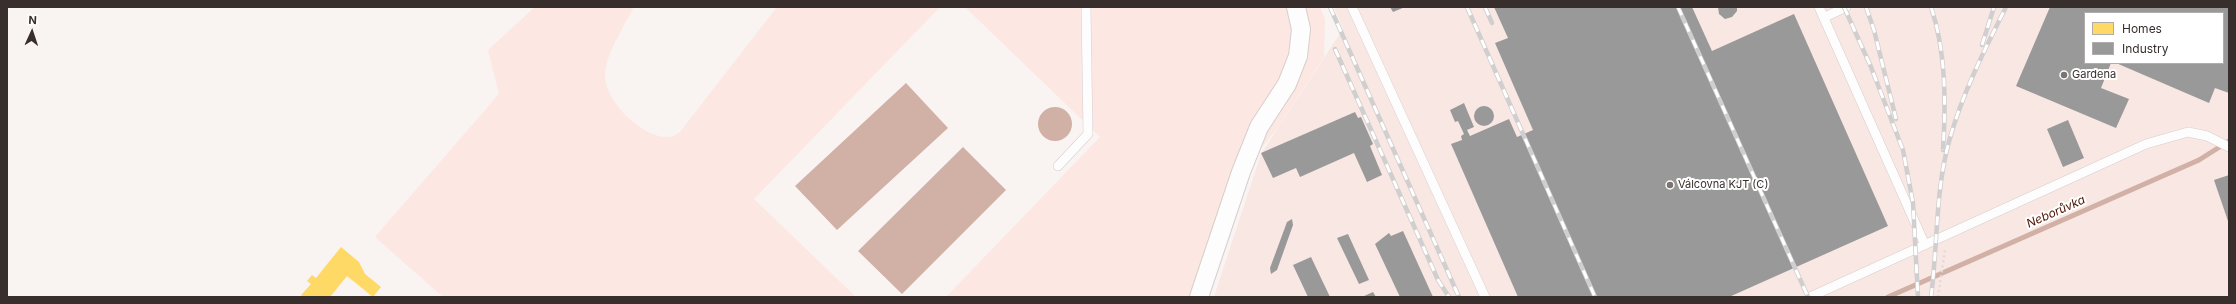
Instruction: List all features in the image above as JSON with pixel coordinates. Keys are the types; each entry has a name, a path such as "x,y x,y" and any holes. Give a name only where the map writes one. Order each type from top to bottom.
{"street":[{"path":"1199,297 1241,172 1259,127 1287,84 1298,56 1301,29 1296,7"}],"lane":[{"path":"1058,166 1088,134 1086,7"},
{"path":"1352,7 1485,297"},
{"path":"1819,7 1825,17 1925,245"},
{"path":"1825,17 1846,7"},
{"path":"1810,297 2146,144 2188,132 2207,136 2229,147"}],"path":[{"path":"1938,297 1945,251"}],"shaded area":[{"path":"535,7 633,7 607,61 605,74 606,84 610,95 626,116 648,132 659,136 669,137 680,132 777,7 940,7 754,199 856,297 443,297 375,237 499,94 488,50"},
{"path":"965,7 1320,7 1325,19 1324,57 1277,129 1228,188 1191,297 946,297 1100,137"},
{"path":"1334,7 2229,7 2229,297 1214,297 1261,154 1343,29"},
{"path":"906,83 948,128 837,230 795,186"},
{"path":"1052,107 1058,107 1067,112 1071,118 1071,130 1067,136 1058,141 1052,141 1043,136 1038,127 1038,121 1043,112"},
{"path":"963,147 1006,190 902,294 858,251"}],"building: Homes":[{"path":"341,247 359,262 365,274 381,287 373,297 347,276 330,297 303,297 301,295 311,284 307,281 312,275 316,278"}],"building: Industry":[{"path":"1390,7 1405,7 1393,12"},
{"name":"Válcovna KJT (C)","path":"1494,7 1692,7 1712,51 1794,14 1888,226 1729,297 1518,297 1451,144 1462,140 1461,136 1464,134 1458,121 1455,122 1450,110 1464,103 1474,127 1467,130 1470,136 1509,119 1517,137 1533,130 1495,43 1508,38"},
{"path":"1718,7 1737,7 1737,11 1732,17 1725,19 1719,14"},
{"name":"Gardena","path":"2050,7 2229,7 2229,93 2215,88 2209,103 2118,64 2224,64 2224,12 2084,12 2084,64 2111,64 2101,88 2129,99 2116,128 2016,86"},
{"path":"1484,106 1491,109 1494,116 1491,123 1484,126 1477,123 1474,116 1477,109"},
{"path":"1355,112 1358,118 1361,117 1373,144 1370,146 1382,175 1367,182 1354,153 1300,177 1296,168 1273,178 1261,153"},
{"path":"2068,120 2084,158 2063,167 2047,129"},
{"path":"2229,175 2229,224 2214,180"},
{"path":"1292,219 1293,225 1277,270 1271,274 1270,268 1287,222"},
{"path":"1403,231 1433,297 1400,297 1375,244 1389,233 1391,236"},
{"path":"1348,234 1369,280 1359,284 1337,238"},
{"path":"1311,257 1330,297 1308,297 1293,265"},
{"path":"1373,292 1376,297 1362,297"}],"waterway":[{"name":"Neborůvka","path":"1888,297 2199,160 2229,141"}],"railway":[{"path":"1330,7 1459,297"},
{"path":"1467,7 1595,297"},
{"path":"1485,7 1492,23"},
{"path":"1678,7 1808,297"},
{"path":"1844,7 1871,67 1903,150 1913,203 1918,297"},
{"path":"1866,7 1874,30 1896,119"},
{"path":"1931,7 1940,41 1944,77 1943,150"},
{"path":"1982,45 1994,7"},
{"path":"1931,297 1939,197 1945,157 1961,104 1982,55 2006,7"},
{"path":"1335,49 1438,280 1449,297"}],"place":[{"name":"Gardena","path":"2064,75"},
{"name":"Válcovna KJT (C)","path":"1670,185"}]}
